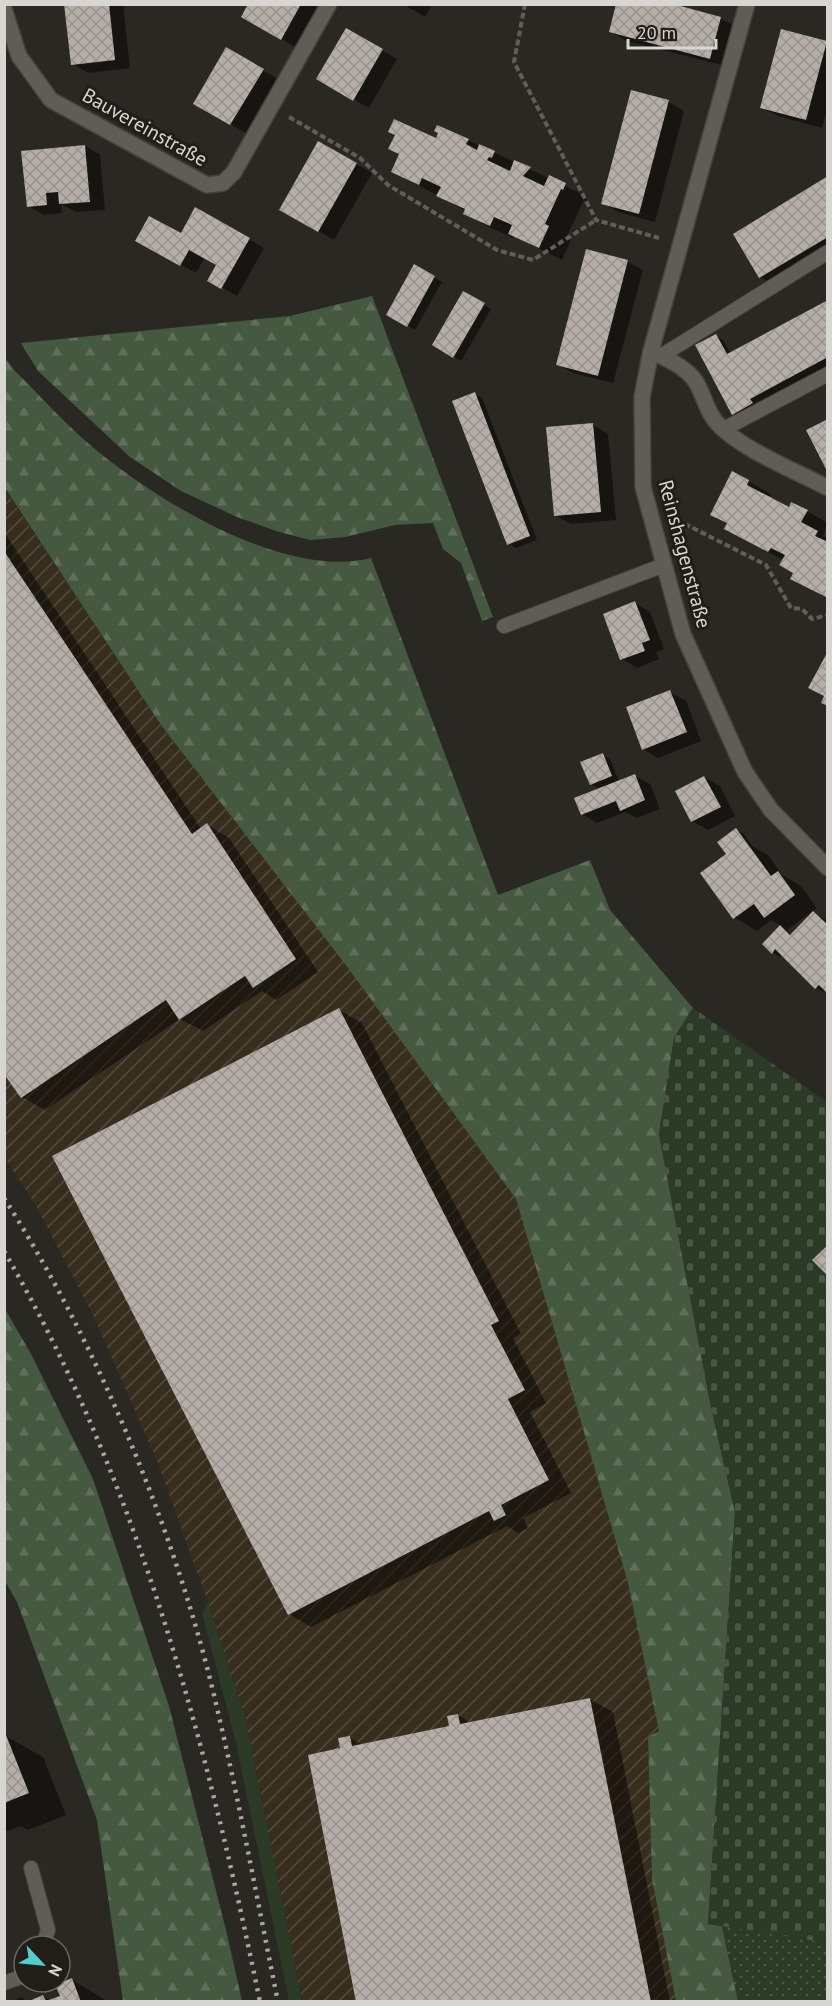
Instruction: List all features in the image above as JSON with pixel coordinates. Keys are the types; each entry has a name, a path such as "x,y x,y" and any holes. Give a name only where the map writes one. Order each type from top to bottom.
{"street":[{"name":"Bauvereinstraße","path":"4,9 19,56 51,100 207,185 223,183 234,172 329,4"},
{"name":"Reinshagenstraße","path":"747,4 656,353 642,397 643,487 684,634 746,772 771,810 828,868"},
{"path":"656,353 684,369 696,383 706,406 735,439 828,488"}],"lane":[{"path":"656,353 828,252"},
{"path":"724,429 828,374"},
{"path":"504,626 664,565"},
{"path":"31,1868 48,1930 47,1934"}],"path":[{"path":"525,4 514,62 596,220 683,244"},
{"path":"272,106 360,158 388,185 497,250 532,260 596,220"},
{"path":"683,523 766,565 790,608 802,609 812,619 828,615"}],"shaded area":[{"path":"4,488 161,725 348,968 516,1199 628,1583 659,1731 648,1737 652,1879 676,2001 302,2001 245,1717 208,1603 157,1461 93,1315 35,1204 5,1159"}],"green space":[{"path":"372,296 493,617 482,621 461,563 443,549 433,523 395,525 345,537 310,540 237,517 181,491 130,457 38,371 21,343 290,316"},
{"path":"4,356 14,370 89,444 116,466 183,510 221,530 260,546 299,557 337,562 371,558 498,895 590,860 610,910 693,1008 674,1038 659,1134 711,1407 735,1512 708,1924 722,1926 738,2001 676,2001 652,1879 648,1737 659,1731 628,1583 516,1199 348,968 161,725 5,488"},
{"path":"693,1008 827,1102 827,1943 708,1924 735,1512 711,1407 659,1134 674,1038"},
{"path":"5,1309 31,1354 93,1479 169,1706 242,2001 123,2001 97,1820 17,1602 5,1581"},
{"path":"208,1603 245,1717 302,2001 289,2001 236,1743 202,1613"},
{"path":"722,1926 827,1943 827,2001 738,2001"}],"building":[{"path":"64,4 109,4 115,60 71,65"},
{"path":"248,4 301,4 281,40 241,17"},
{"path":"616,4 673,4 721,17 710,59 609,32"},
{"path":"346,28 383,49 353,101 316,79"},
{"path":"781,29 827,41 806,120 760,108"},
{"path":"226,47 264,69 230,125 193,104"},
{"path":"631,90 669,100 639,214 601,204"},
{"path":"394,119 436,138 438,133 434,131 437,125 469,139 466,144 477,150 479,144 495,151 492,158 489,157 487,160 510,171 514,160 531,167 523,176 544,186 549,175 566,183 545,224 549,226 539,248 508,234 512,225 494,217 490,226 463,214 465,209 436,196 441,187 422,178 419,185 391,172 399,154 388,149 395,135 388,132"},
{"path":"318,141 357,163 318,232 279,210"},
{"path":"85,145 90,202 59,204 58,192 46,193 47,205 27,207 21,151"},
{"path":"828,176 828,237 759,278 733,234"},
{"path":"195,207 250,238 221,289 207,281 216,265 189,250 180,266 135,241 149,216 181,233"},
{"path":"586,249 628,260 598,376 556,365"},
{"path":"414,264 435,276 407,327 386,315"},
{"path":"463,291 485,303 453,358 432,345"},
{"path":"828,300 828,357 750,399 753,403 732,415 695,345 716,334 727,354"},
{"path":"475,392 530,536 507,545 452,401"},
{"path":"828,419 828,473 806,430"},
{"path":"593,423 601,512 554,516 546,427"},
{"path":"732,471 749,480 747,485 789,507 791,502 808,510 801,522 818,531 815,536 828,542 828,598 790,579 793,573 779,565 785,555 771,548 768,552 724,529 727,523 710,515"},
{"path":"4,551 192,834 207,823 296,959 253,988 245,976 179,1020 166,1000 21,1098 4,1074"},
{"path":"635,601 650,640 642,643 645,651 620,660 603,614"},
{"path":"828,651 828,706 821,703 824,696 808,688"},
{"path":"670,690 687,732 642,750 626,707"},
{"path":"603,753 612,776 590,785 580,762"},
{"path":"635,774 645,800 620,811 616,801 581,815 574,798"},
{"path":"704,776 721,807 691,822 675,791"},
{"path":"736,828 771,876 778,871 795,895 764,918 754,904 733,919 700,873 726,854 717,842"},
{"path":"813,911 828,925 828,994 819,985 815,989 775,949 772,954 762,944 780,925 790,935"},
{"path":"339,1008 499,1321 491,1325 525,1390 508,1399 549,1480 501,1505 506,1515 494,1521 489,1511 288,1615 52,1156"},
{"path":"828,1245 828,1276 812,1260"},
{"path":"590,1698 651,2002 356,2002 308,1755 340,1748 338,1738 350,1736 352,1746 449,1726 447,1716 458,1714 460,1724"},
{"path":"4,1730 29,1793 4,1803"},
{"path":"72,1978 81,2002 27,2002 43,1995 46,2001 60,1996 59,1994 72,1994"}],"railway":[{"path":"4,1198 39,1255 102,1379 131,1444 180,1577 201,1643 217,1708 278,2002"},
{"path":"4,1251 51,1339 93,1429 130,1521 191,1711 216,1808 260,2002"}]}
